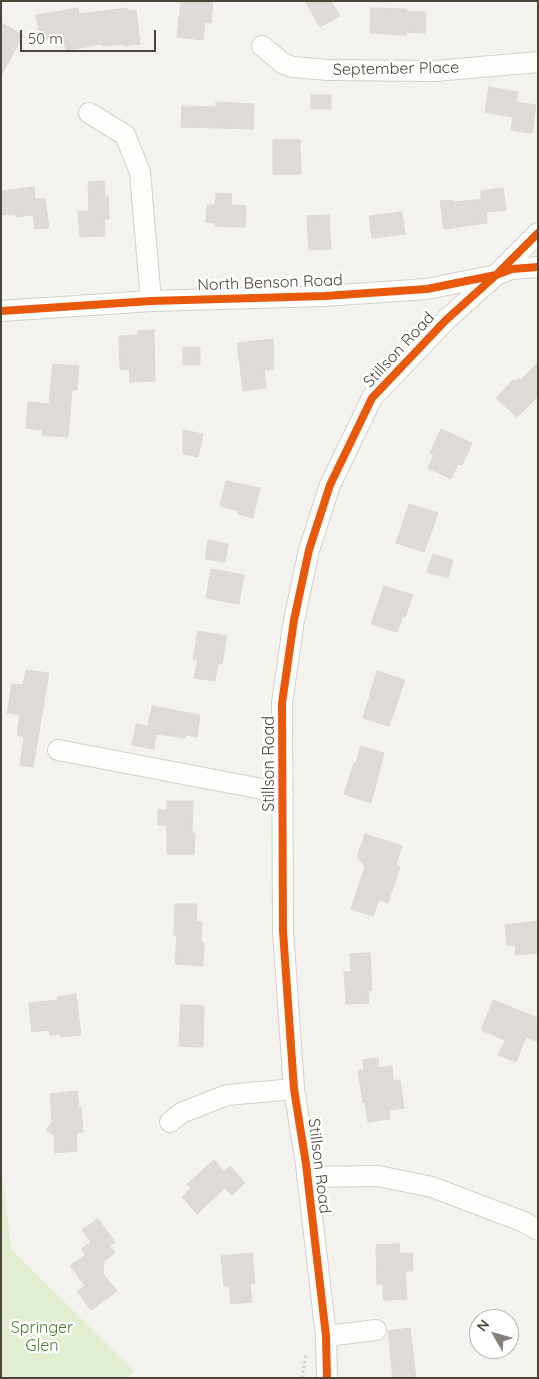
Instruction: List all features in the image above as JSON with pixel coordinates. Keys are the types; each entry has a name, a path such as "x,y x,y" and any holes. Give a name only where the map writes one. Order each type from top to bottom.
{"street":[{"name":"September Place","path":"262,46 284,64 293,67 328,70 435,71 538,62"},
{"path":"89,113 125,135 140,172 152,300"},
{"name":"Stillson Road","path":"327,1378 326,1336 307,1177 294,1088 283,931 282,703 294,620 309,550 330,486 372,398 446,320 496,275 538,233"},
{"name":"North Benson Road","path":"1,311 152,300 325,296 427,289 496,275 512,268 538,267"},
{"path":"58,750 283,793"},
{"path":"170,1122 181,1113 227,1094 294,1088"},
{"path":"307,1177 378,1176 432,1187 533,1223"},
{"path":"326,1336 376,1330"}],"green space":[{"name":"Springer Glen","path":"1,1167 11,1249 134,1371 128,1378 1,1378"}],"building":[{"path":"181,1 213,1 211,23 205,22 203,40 177,37"},
{"path":"305,1 331,1 340,16 320,27"},
{"path":"78,8 79,14 127,8 127,11 136,10 140,44 104,46 100,44 66,51 63,37 41,41 36,15"},
{"path":"371,8 407,9 407,12 426,12 425,33 406,32 406,35 370,33"},
{"path":"1,23 23,35 1,76"},
{"path":"489,87 518,92 516,102 536,105 532,133 511,130 513,117 485,112"},
{"path":"311,95 331,95 331,109 311,109"},
{"path":"216,102 254,104 253,129 181,127 182,106 216,107"},
{"path":"273,140 300,140 301,174 273,174"},
{"path":"104,181 105,196 108,196 109,219 104,219 105,236 80,237 78,211 89,211 88,182"},
{"path":"34,187 35,199 45,198 49,228 35,229 33,215 16,217 15,214 1,215 1,191"},
{"path":"503,188 506,210 486,212 487,223 444,229 440,201 451,200 455,202 481,199 481,191"},
{"path":"216,193 232,194 231,205 246,206 245,227 215,226 215,223 206,222 207,205 215,205"},
{"path":"402,212 405,234 372,238 369,216"},
{"path":"329,215 331,249 309,250 307,216"},
{"path":"154,330 155,381 130,382 129,369 120,370 119,336 138,335 138,331"},
{"path":"273,339 274,369 264,370 266,388 243,391 237,343"},
{"path":"183,347 200,347 200,365 183,365"},
{"path":"538,362 538,396 517,417 496,398 513,380 515,382 519,378 521,380"},
{"path":"53,364 79,366 77,390 72,390 68,437 42,435 43,430 26,428 28,402 49,404"},
{"path":"441,429 472,443 462,465 458,464 451,479 428,468 434,455 430,453"},
{"path":"183,430 203,434 198,457 183,454"},
{"path":"226,481 260,488 253,518 238,514 239,511 220,506"},
{"path":"409,504 438,513 424,552 396,543"},
{"path":"208,540 228,544 225,562 205,559"},
{"path":"433,554 453,560 448,578 427,572"},
{"path":"211,569 244,575 239,604 206,598"},
{"path":"384,586 413,595 397,632 371,624"},
{"path":"198,631 227,636 222,664 218,664 215,681 194,678 198,660 193,659"},
{"path":"26,670 49,673 33,767 20,765 24,737 17,735 20,715 7,713 12,684 23,685"},
{"path":"377,671 405,680 389,726 363,718"},
{"path":"152,706 200,715 197,737 185,735 185,738 156,734 154,749 132,745 136,724 148,726"},
{"path":"361,746 384,753 371,803 344,794"},
{"path":"167,801 193,801 192,832 195,834 194,854 167,854 167,825 158,825 158,810 167,810"},
{"path":"365,834 402,846 396,865 400,867 388,903 379,900 373,916 351,909 365,867 357,857"},
{"path":"175,904 197,904 196,922 202,922 201,941 204,943 203,966 175,964 177,936 174,936"},
{"path":"538,921 538,953 516,955 515,945 507,946 505,925"},
{"path":"370,953 372,990 368,990 369,1003 346,1004 344,972 351,972 350,954"},
{"path":"76,994 81,1035 61,1037 60,1034 50,1035 49,1030 32,1032 29,1003 58,1000 57,997"},
{"path":"493,1000 538,1018 538,1042 526,1037 516,1062 498,1055 505,1040 481,1030"},
{"path":"181,1005 204,1006 203,1047 179,1046"},
{"path":"378,1058 379,1068 392,1066 393,1081 400,1080 404,1108 389,1110 390,1119 368,1122 358,1071 364,1070 363,1060"},
{"path":"77,1091 79,1108 81,1107 83,1132 76,1133 77,1151 55,1153 54,1135 46,1130 52,1122 50,1094"},
{"path":"214,1160 224,1171 230,1166 245,1183 232,1195 225,1188 197,1214 182,1197 191,1188 187,1184"},
{"path":"98,1219 115,1242 110,1246 115,1253 104,1261 103,1274 117,1291 91,1310 77,1291 85,1286 70,1266 85,1255 81,1249 91,1242 82,1230"},
{"path":"399,1244 400,1254 412,1253 413,1271 405,1271 407,1299 383,1300 383,1284 377,1284 376,1245"},
{"path":"252,1253 255,1283 250,1284 252,1302 231,1304 229,1286 224,1286 221,1256"},
{"path":"410,1328 416,1378 393,1378 388,1331"}],"cycle path":[{"path":"327,1378 326,1336 306,1164 294,1089 283,931 282,703 294,620 309,550 330,485 372,398 446,320 496,275 538,233"},
{"path":"1,311 151,301 325,296 427,289 496,275 512,269 538,267"}]}
